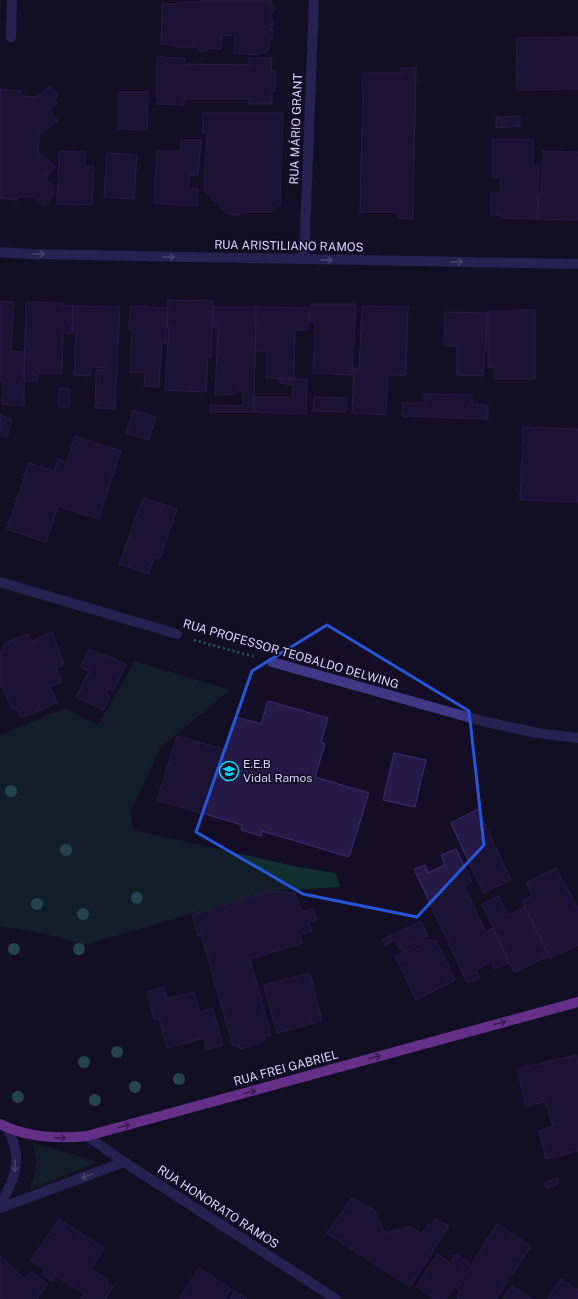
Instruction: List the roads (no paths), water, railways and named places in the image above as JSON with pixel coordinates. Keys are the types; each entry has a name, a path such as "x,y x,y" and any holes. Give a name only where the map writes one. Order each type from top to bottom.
{"main road":[{"name":"RUA FREI GABRIEL","path":"4,1126 42,1137 63,1138 87,1136 578,1002"}],"street":[{"path":"11,37 12,0"},
{"name":"RUA MÁRIO GRANT","path":"304,259 314,0"},
{"name":"RUA ARISTILIANO RAMOS","path":"0,252 28,254 578,264"},
{"name":"RUA PROFESSOR TEOBALDO DELWING","path":"0,582 177,634"},
{"name":"RUA PROFESSOR TEOBALDO DELWING","path":"272,662 482,721 537,734 578,738"},
{"path":"0,1207 16,1172 16,1150 4,1126"},
{"name":"RUA HONORATO RAMOS","path":"87,1136 124,1162 336,1299"},
{"path":"0,1207 124,1162"}],"place":[{"name":"E.E.B Vidal Ramos","path":"229,771"}]}
